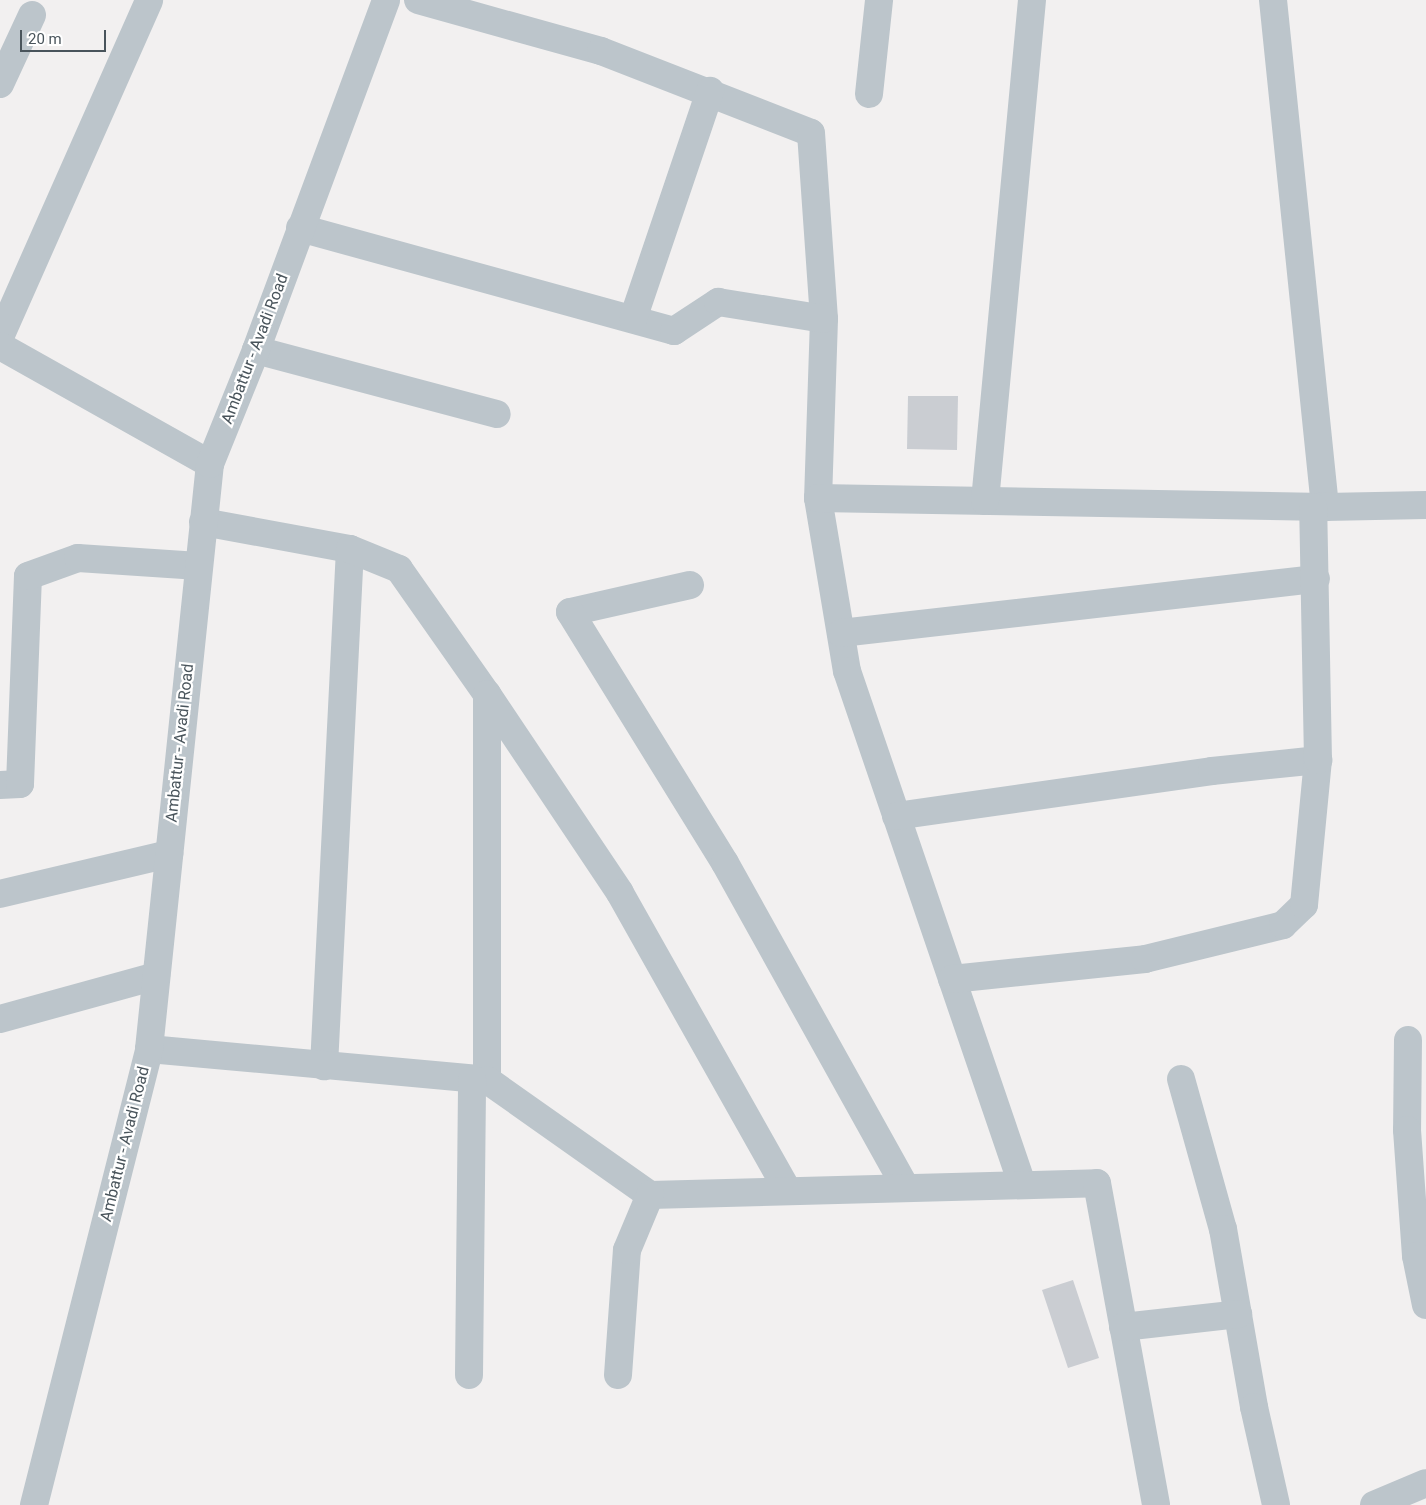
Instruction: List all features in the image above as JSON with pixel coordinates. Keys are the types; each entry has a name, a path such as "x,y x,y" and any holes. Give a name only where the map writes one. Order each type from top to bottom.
{"street":[{"path":"0,337 149,0"},
{"name":"Ambattur - Avadi Road","path":"34,1505 149,1049 210,464 256,350 386,0"},
{"path":"418,0 602,51 710,91 810,133 824,318 818,498 847,672 1022,1184"},
{"path":"869,94 878,0"},
{"path":"985,501 1032,0"},
{"path":"952,979 1145,959 1283,925 1304,906 1318,760 1316,579 1319,507 1273,0"},
{"path":"0,84 32,15"},
{"path":"634,319 710,91"},
{"path":"300,228 674,330 718,302 824,318"},
{"path":"0,346 210,464"},
{"path":"256,350 497,414"},
{"path":"818,498 1319,507 1426,505"},
{"path":"203,522 350,550 399,569 620,892 787,1190"},
{"path":"324,1066 350,550"},
{"path":"0,785 20,784 28,576 78,558 199,566"},
{"path":"841,634 1316,579"},
{"path":"690,585 570,612 724,863 906,1187"},
{"path":"469,1375 479,1080 486,694"},
{"path":"896,816 1212,771 1318,760"},
{"path":"0,894 169,854"},
{"path":"0,1019 156,976"},
{"path":"1408,1040 1408,1139 1416,1256 1426,1305"},
{"path":"149,1049 479,1080 650,1195 1097,1183 1156,1505"},
{"path":"1181,1079 1223,1229 1254,1407 1276,1505"},
{"path":"618,1375 627,1250 650,1195"},
{"path":"1123,1327 1238,1314"},
{"path":"1374,1505 1426,1483"}],"building":[{"path":"908,396 958,396 957,450 907,449"},
{"path":"1073,1280 1099,1358 1068,1368 1042,1290"}]}
